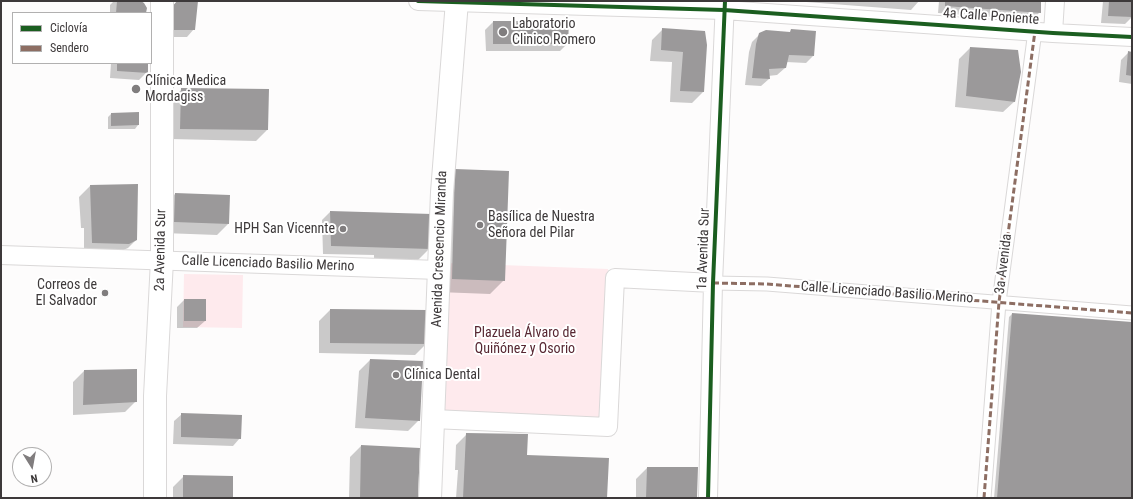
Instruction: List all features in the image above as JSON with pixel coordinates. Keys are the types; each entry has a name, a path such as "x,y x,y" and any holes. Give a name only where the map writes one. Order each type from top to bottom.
{"main road":[{"name":"2a Avenida Sur","path":"155,498 155,396 162,260 162,1"},
{"name":"Avenida Crescencio Miranda","path":"430,498 442,192 457,2"}],"street":[{"name":"4a Calle Poniente","path":"418,1 725,6 1053,33 1132,36"},
{"path":"1053,33 1055,1"},
{"name":"1a Avenida Sur","path":"708,498 714,283 725,6"},
{"name":"3a Avenida","path":"984,498 999,302 1035,31"},
{"name":"Calle Licenciado Basilio Merino","path":"1,255 162,260 336,268 439,270"},
{"path":"434,420 608,427 615,278 714,283"},
{"name":"Calle Licenciado Basilio Merino","path":"714,283 767,284 1132,313"}],"green space":[{"name":"Plazuela Álvaro de Quiñónez y Osorio","path":"448,263 608,269 601,419 443,414"},
{"path":"184,274 243,275 242,328 183,327"}],"building":[{"path":"117,1 141,1 147,8 146,12 116,12"},
{"path":"177,1 198,1 195,30 169,30 171,8"},
{"path":"945,1 1041,1 1041,13 945,6"},
{"path":"1109,1 1132,1 1132,17 1108,16"},
{"path":"493,21 569,21 568,44 493,44"},
{"path":"662,28 705,31 707,45 704,92 680,91 683,52 661,50"},
{"path":"791,29 816,31 814,56 789,55 786,68 769,69 770,79 752,78 756,44 759,33 766,30 790,32"},
{"path":"970,47 1018,50 1021,72 1015,102 966,96"},
{"path":"1128,51 1132,52 1132,76 1126,75"},
{"path":"117,64 148,64 148,73 117,71"},
{"path":"181,88 269,89 268,130 180,129"},
{"path":"139,112 139,125 111,126 111,113"},
{"name":"Basílica de Nuestra Señora del Pilar","path":"455,169 509,171 505,281 452,279"},
{"path":"138,184 137,240 129,244 92,243 90,185"},
{"path":"175,193 230,195 229,224 174,222"},
{"path":"330,211 432,214 430,249 331,246"},
{"path":"184,299 206,299 206,321 184,321"},
{"path":"330,309 427,310 427,344 330,343"},
{"path":"1012,313 1132,322 1132,498 997,498"},
{"path":"370,359 423,361 420,421 365,418"},
{"path":"137,369 137,402 83,405 84,370"},
{"path":"181,413 242,415 241,439 181,437"},
{"path":"466,433 528,434 527,455 609,458 607,498 463,498"},
{"path":"361,445 420,448 418,498 360,498"},
{"path":"647,467 698,467 697,498 646,498"},
{"path":"183,475 233,476 233,498 183,498"}],"marked path":[{"path":"984,498 999,302 1035,31"},
{"path":"713,283 767,284 1132,313"}],"cycle path":[{"path":"418,1 724,10 1053,33 1132,37"},
{"path":"708,498 713,283 725,1"}],"place":[{"name":"Laboratorio Clinico Romero","path":"503,32"},
{"name":"Clínica Medica Mordagiss","path":"136,89"},
{"name":"Basílica de Nuestra Señora del Pilar","path":"480,225"},
{"name":"HPH San Vicennte","path":"343,229"},
{"name":"Correos de El Salvador","path":"105,293"},
{"name":"Clínica Dental","path":"396,375"}]}
